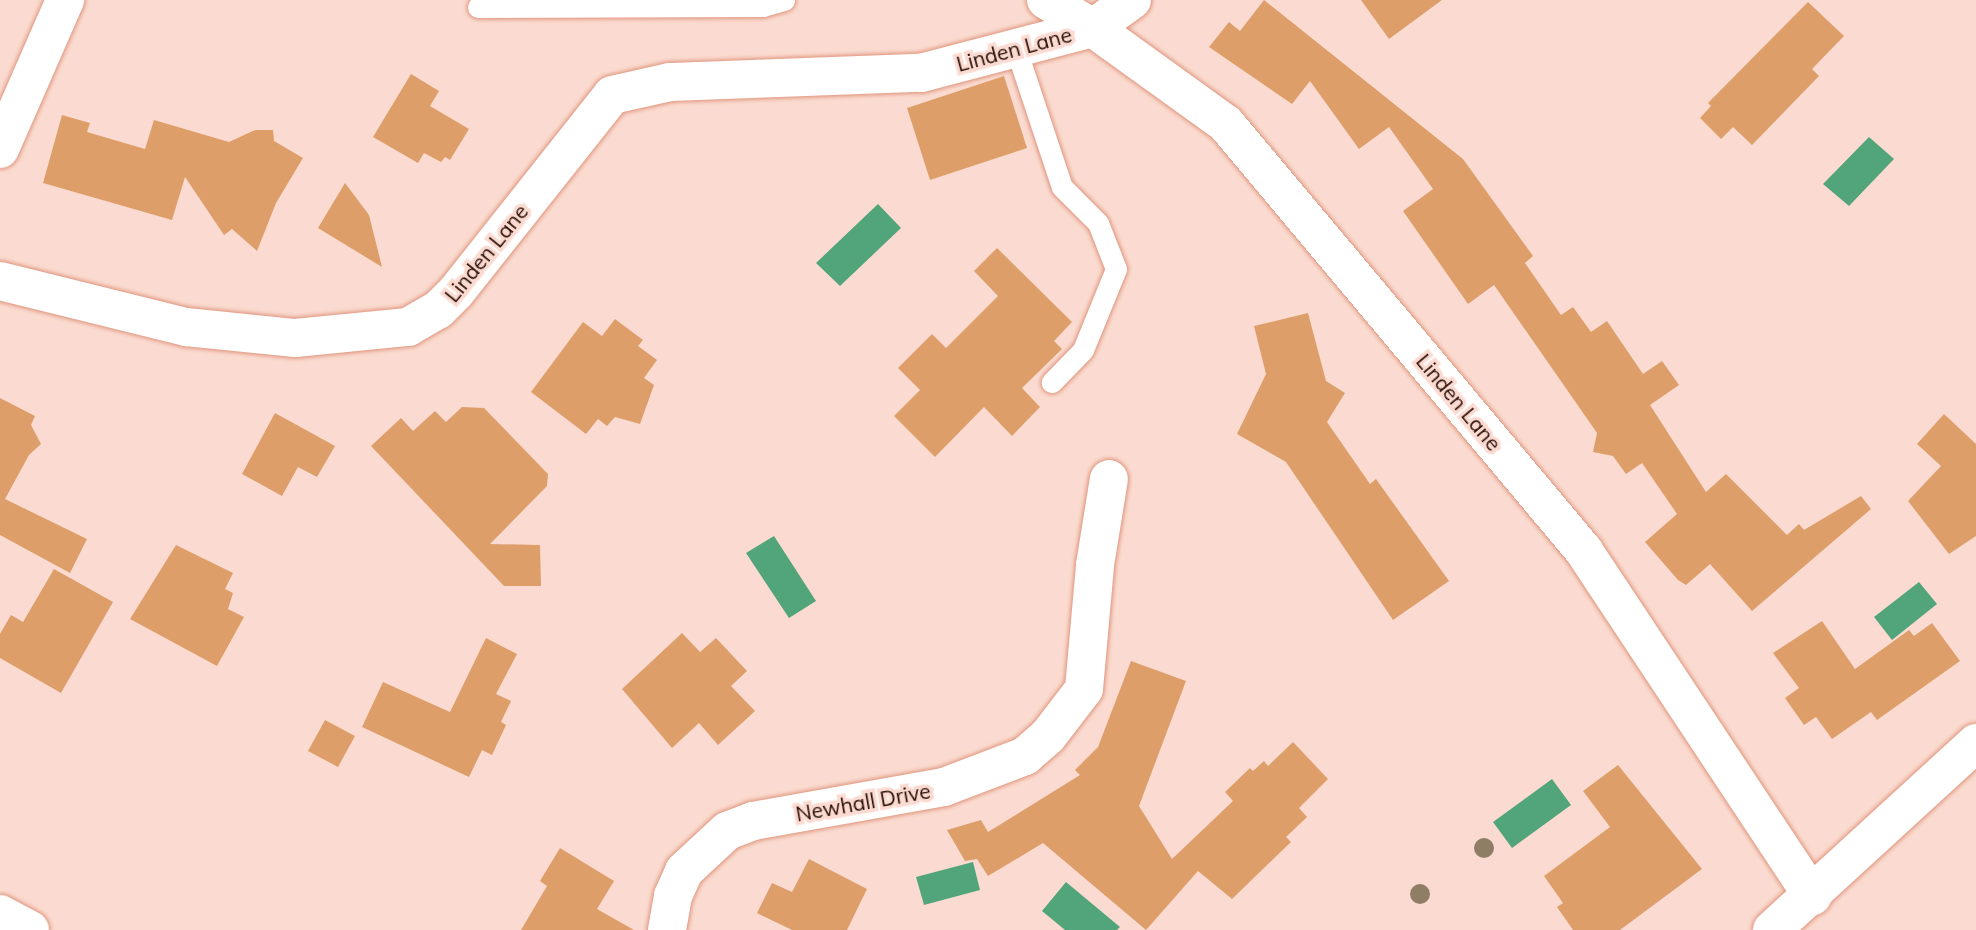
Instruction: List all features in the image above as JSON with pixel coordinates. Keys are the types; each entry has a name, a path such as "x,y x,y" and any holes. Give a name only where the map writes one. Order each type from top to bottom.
{"street":[{"path":"0,149 65,0"},
{"path":"1046,0 1093,28 1132,0"},
{"name":"Linden Lane","path":"0,281 186,327 295,338 408,327 438,310 456,292 612,94 670,82 921,73 1093,28 1226,124 1584,551 1812,896"},
{"name":"Newhall Drive","path":"667,930 673,896 684,871 727,831 753,821 944,787 1025,756 1048,736 1084,688 1094,565 1109,479"},
{"path":"1772,930 1976,743"},
{"path":"0,914 30,930"}],"lane":[{"path":"478,7 763,6 784,0"},
{"path":"1016,49 1062,187 1098,223 1116,270 1083,350 1052,382"}],"shaded area":[{"path":"1869,137 1894,159 1849,206 1823,184"},
{"path":"878,204 901,228 840,286 816,263"},
{"path":"774,536 816,601 789,618 746,553"},
{"path":"1919,582 1937,604 1892,640 1874,617"},
{"path":"1552,779 1571,805 1512,848 1493,822"},
{"path":"973,862 980,890 924,905 916,877"},
{"path":"1066,882 1120,927 1117,930 1065,930 1042,911"}],"building":[{"path":"1264,0 1463,159 1533,256 1525,263 1561,315 1573,307 1591,332 1607,321 1643,374 1662,361 1679,385 1650,405 1706,492 1726,474 1787,535 1799,524 1804,530 1861,496 1871,509 1752,611 1710,564 1686,585 1678,580 1645,542 1677,514 1642,463 1626,474 1613,456 1593,452 1597,433 1494,285 1468,304 1403,211 1433,189 1389,127 1359,149 1310,81 1292,104 1209,47 1229,22 1240,31"},
{"path":"1361,0 1442,0 1389,39"},
{"path":"1808,2 1844,36 1812,69 1819,76 1752,145 1733,127 1721,139 1700,118 1711,106 1708,103"},
{"path":"411,74 439,91 430,106 469,129 450,160 445,157 441,162 424,153 418,163 373,137"},
{"path":"1004,76 1027,148 930,180 907,108"},
{"path":"62,115 90,123 87,132 145,149 154,120 229,142 255,130 273,130 274,141 303,158 276,203 257,251 232,229 224,235 185,177 172,220 43,183"},
{"path":"345,183 369,215 382,267 318,228"},
{"path":"997,248 1072,322 1054,341 1062,349 1022,388 1040,407 1012,436 984,407 935,457 894,416 920,390 898,368 932,334 946,348 998,296 974,271"},
{"path":"1308,313 1326,381 1345,393 1327,422 1370,484 1376,479 1449,581 1393,620 1286,462 1237,434 1266,374 1254,326"},
{"path":"615,319 643,340 638,346 657,360 644,378 654,385 640,424 615,417 607,426 598,419 586,434 531,392 583,322 602,336"},
{"path":"0,398 35,416 31,425 41,444 29,455 5,499 87,539 70,573 0,535"},
{"path":"462,407 484,408 548,474 547,486 490,544 540,545 541,586 504,586 371,446 401,418 413,431 435,411 446,422"},
{"path":"275,413 335,446 317,477 298,467 282,496 242,474"},
{"path":"1944,414 1976,444 1976,536 1949,554 1908,501 1941,466 1917,444"},
{"path":"176,545 233,573 225,589 233,593 228,609 244,617 217,666 130,619"},
{"path":"54,569 113,602 61,693 0,658 0,634 11,615 23,622"},
{"path":"1822,621 1855,669 1909,630 1914,636 1932,623 1960,661 1877,720 1871,712 1832,739 1816,717 1804,725 1785,698 1799,688 1773,653"},
{"path":"682,633 700,652 716,638 747,671 731,686 755,711 718,745 699,723 672,748 622,689"},
{"path":"486,638 517,654 496,694 511,701 501,722 506,725 492,755 482,750 469,777 362,727 383,682 450,712"},
{"path":"1131,661 1186,681 1139,806 1172,859 1233,801 1225,792 1250,768 1253,771 1264,761 1268,766 1293,742 1328,779 1299,808 1307,817 1286,837 1291,842 1232,899 1198,871 1146,930 1043,843 988,876 977,859 965,861 947,830 981,820 988,832 1080,775 1075,770 1098,747"},
{"path":"325,720 355,736 338,767 308,751"},
{"path":"1618,765 1702,869 1620,930 1573,930 1557,907 1563,903 1544,876 1610,827 1583,791"},
{"path":"560,848 614,881 597,909 634,930 521,930 547,886 540,881"},
{"path":"809,859 867,889 847,930 792,930 757,913 772,883 792,892"}]}
